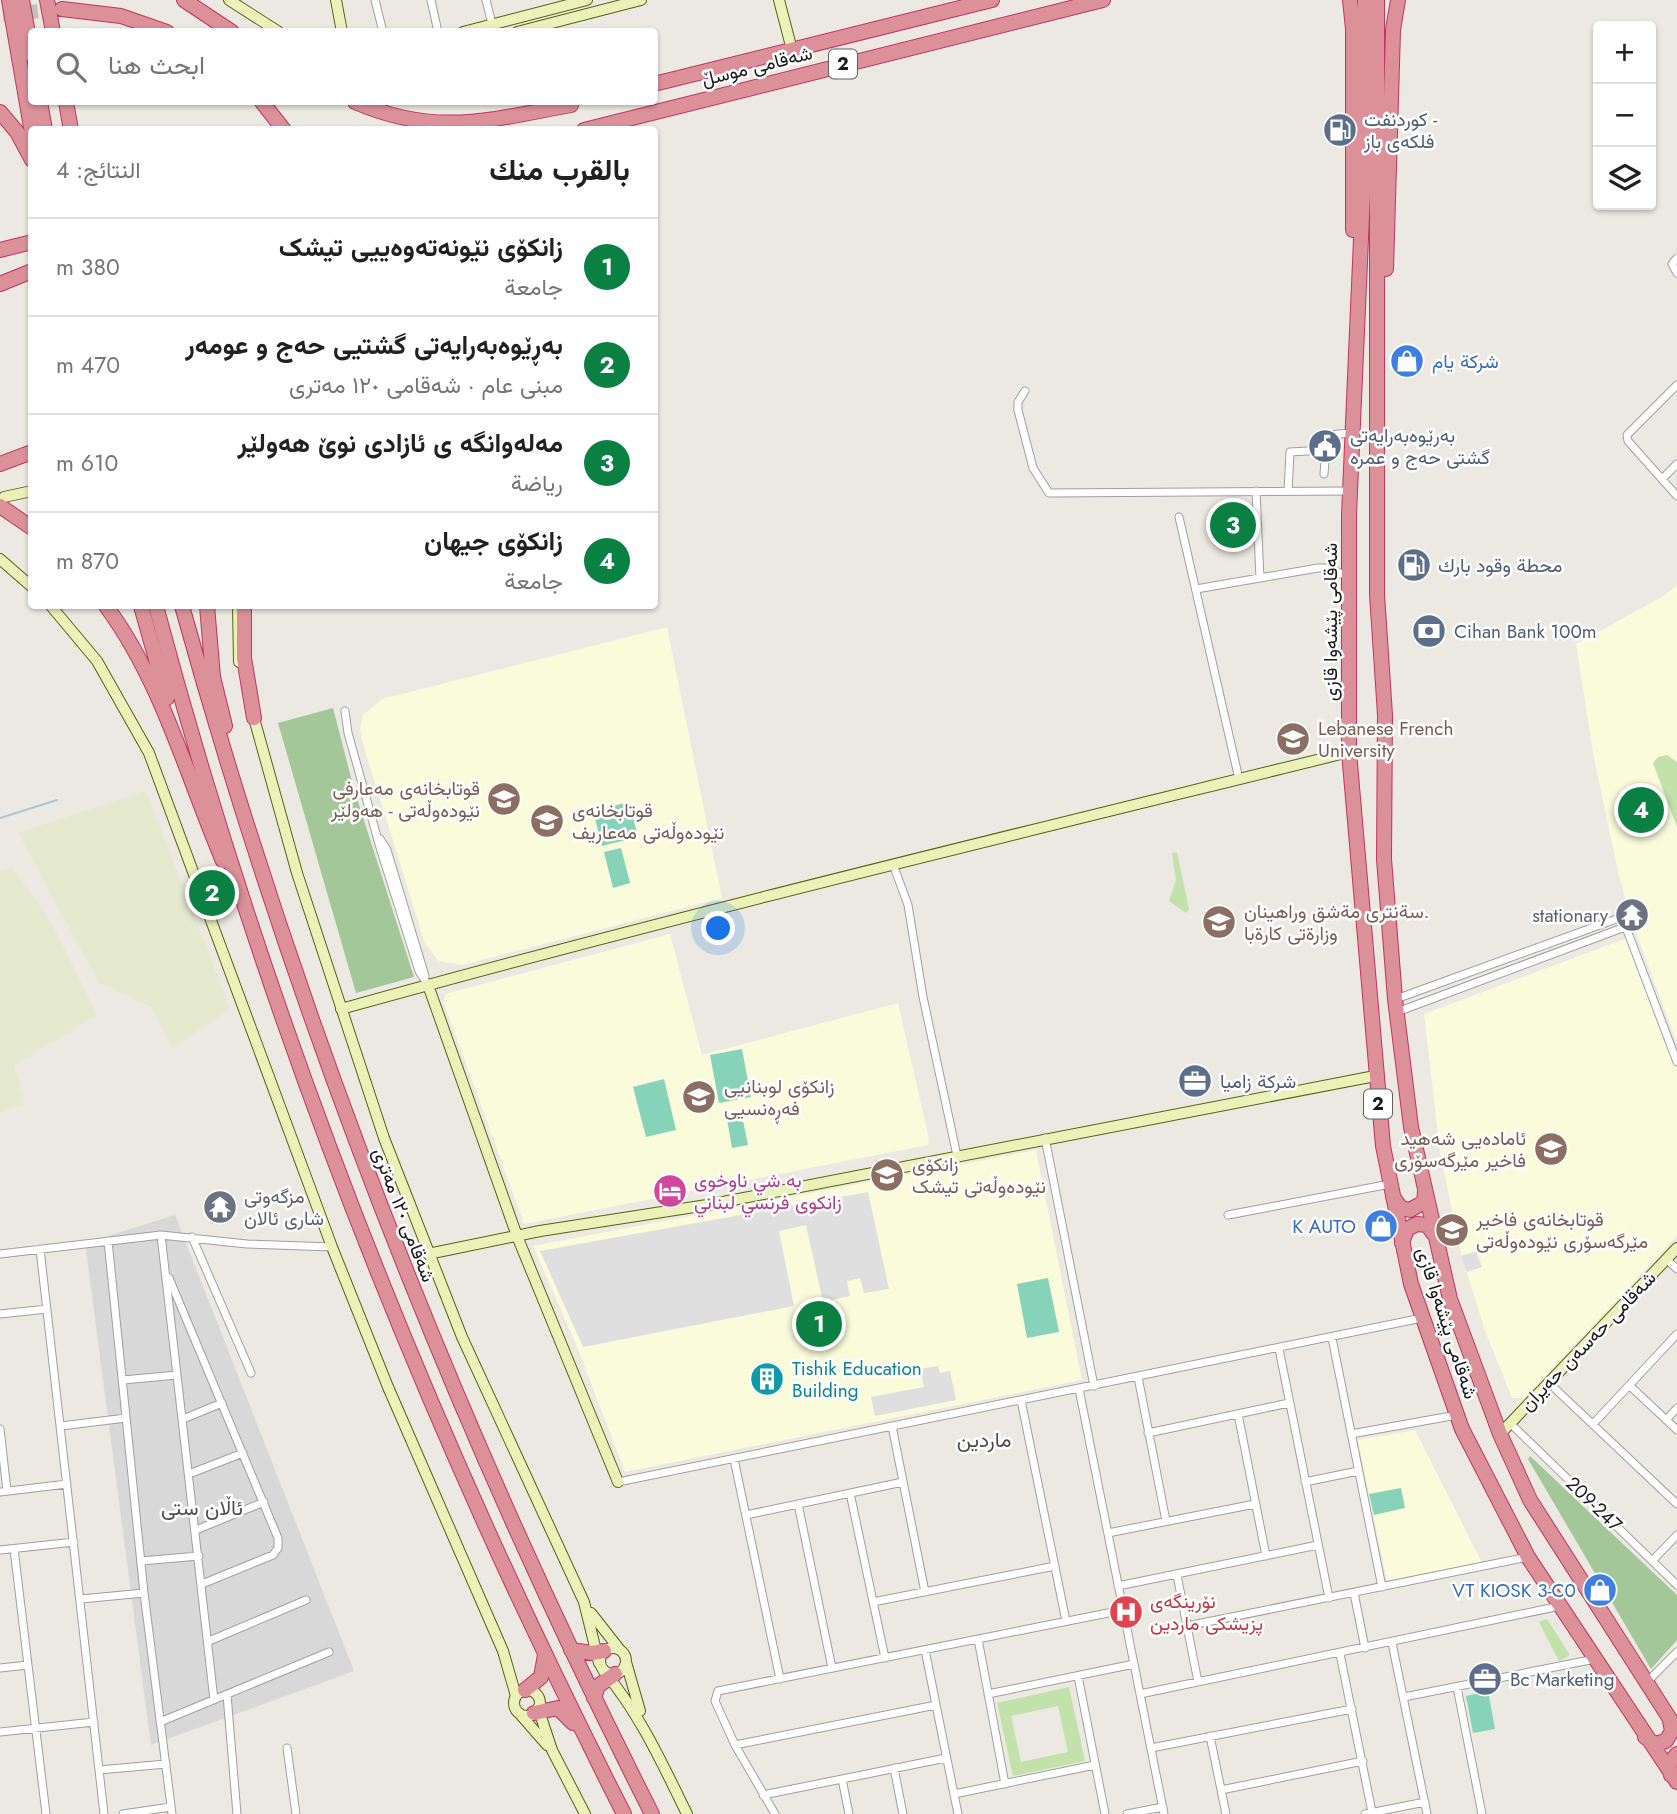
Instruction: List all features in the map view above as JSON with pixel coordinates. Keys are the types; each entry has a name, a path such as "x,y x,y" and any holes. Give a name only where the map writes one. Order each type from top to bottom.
{"highway":[{"path":"9,0 31,126"},
{"path":"22,0 28,33"},
{"path":"47,0 52,28"},
{"path":"184,0 226,28"},
{"name":"شەقامی موسڵ","path":"658,83 992,0"},
{"name":"شەقامی موسڵ","path":"599,126 1102,0"},
{"path":"1348,0 1353,29"},
{"path":"1353,29 1355,0"},
{"name":"شەقامی پێشەوا قازی","path":"1364,0 1363,194 1350,491 1349,752 1375,1076 1391,1190 1422,1318 1457,1415 1528,1557 1674,1779"},
{"name":"شەقامی پێشەوا قازی","path":"1377,0 1378,634 1385,716 1385,875 1396,1005 1411,1127 1450,1299 1500,1434 1530,1500 1673,1724"},
{"path":"1392,0 1394,24"},
{"path":"1394,24 1399,0"},
{"path":"62,9 121,16 156,28"},
{"name":"شەقامی پێشەوا قازی","path":"1378,353 1385,317 1394,24"},
{"name":"شەقامی پێشەوا قازی","path":"1353,29 1355,354"},
{"path":"41,105 44,126"},
{"path":"67,105 70,126"},
{"path":"264,105 281,126"},
{"path":"363,105 398,119 440,124 486,121 568,105"},
{"path":"489,126 570,105"},
{"path":"0,112 17,132 28,153"},
{"path":"617,126 628,118"},
{"path":"0,248 28,243"},
{"path":"0,277 28,271"},
{"path":"0,284 28,272"},
{"path":"0,464 28,454"},
{"path":"2,502 28,525"},
{"path":"108,609 126,634 150,678 248,915"},
{"path":"142,609 192,782"},
{"path":"157,609 248,915 327,1139 388,1295 467,1483 545,1654 624,1814"},
{"name":"شەقامی ١٢٠ مەتری","path":"183,609 254,850 333,1083 421,1311 570,1650 652,1814"},
{"path":"207,609 213,677 254,850"},
{"path":"244,609 244,658 254,718"},
{"path":"1391,1190 1397,1204 1410,1210 1424,1202 1425,1191"},
{"path":"1403,1248 1404,1234 1411,1226 1427,1225 1434,1234"},
{"path":"570,1650 605,1665 594,1698"},
{"path":"526,1691 541,1677 545,1654"},
{"path":"533,1712 555,1707 561,1709 586,1738"},
{"path":"1644,1736 1652,1743 1666,1741 1673,1724"},
{"path":"1674,1779 1670,1761 1677,1754"}],"street":[{"path":"219,0 259,28"},
{"path":"229,0 273,28"},
{"path":"335,0 341,28"},
{"path":"375,0 382,28"},
{"path":"431,0 437,28"},
{"path":"486,0 492,24"},
{"path":"478,28 542,6 586,0"},
{"path":"533,28 641,0"},
{"path":"779,0 792,50"},
{"path":"570,4 573,18"},
{"path":"1677,258 1672,264 1677,273"},
{"path":"1677,384 1627,435 1628,441 1677,496"},
{"path":"1025,391 1018,402 1018,410 1033,468 1049,494 1350,491"},
{"path":"1324,474 1327,435 1352,433"},
{"path":"1288,491 1290,452 1324,450"},
{"path":"1662,479 1677,464"},
{"path":"1256,491 1260,578"},
{"path":"2,502 28,492"},
{"path":"1179,517 1239,779"},
{"path":"0,559 27,583"},
{"path":"0,565 27,583"},
{"path":"1196,589 1318,568 1335,570 1349,577"},
{"path":"54,609 97,661 149,752 332,1247 388,1387 503,1651 526,1691 538,1698 533,1712 552,1751"},
{"path":"238,609 238,659 285,835 384,1138 428,1254 493,1405 584,1601 605,1665 646,1730 687,1814"},
{"path":"345,711 348,733 419,971 429,982 517,1236 618,1482 1422,1318"},
{"path":"341,1009 429,982 514,963 1349,752"},
{"path":"894,867 908,905 956,1151"},
{"path":"1396,1005 1622,917 1677,1062"},
{"path":"1396,1005 1625,928"},
{"path":"428,1254 1375,1076"},
{"path":"691,1205 706,1199 956,1151 1045,1138"},
{"path":"1045,1138 1094,1386"},
{"path":"1228,1215 1391,1190"},
{"path":"0,1254 161,1235 247,1244 332,1247"},
{"path":"161,1235 214,1700"},
{"path":"192,1237 251,1373"},
{"path":"108,1241 144,1593 172,1810 123,1814"},
{"name":"شەقامی حەسەن حەیران","path":"1500,1434 1677,1248"},
{"path":"40,1249 104,1814"},
{"path":"1666,1259 1677,1269"},
{"path":"165,1268 278,1538 278,1548 273,1555 202,1584"},
{"path":"0,1314 47,1309"},
{"path":"1593,1424 1677,1334"},
{"path":"1332,1338 1382,1587"},
{"path":"1279,1349 1329,1598"},
{"path":"566,1353 580,1356"},
{"path":"123,1380 177,1375"},
{"path":"1138,1377 1166,1521"},
{"path":"1549,1382 1674,1501 1677,1491"},
{"path":"1629,1385 1677,1430"},
{"path":"1079,1389 1164,1810 1127,1814"},
{"path":"1021,1400 1066,1621"},
{"path":"183,1419 222,1403"},
{"path":"1148,1433 1289,1403"},
{"path":"1666,1420 1677,1408"},
{"path":"1238,1414 1266,1556"},
{"path":"1351,1434 1457,1415"},
{"path":"61,1426 125,1418"},
{"name":"209-247","path":"1510,1423 1677,1585"},
{"path":"892,1426 925,1591"},
{"path":"0,1431 3,1491 67,1484"},
{"path":"189,1474 243,1453"},
{"path":"734,1459 780,1679"},
{"path":"1306,1482 1358,1471"},
{"path":"746,1515 903,1482"},
{"path":"850,1493 885,1658"},
{"path":"196,1530 264,1502"},
{"path":"798,1504 832,1668"},
{"path":"1108,1533 1255,1504"},
{"path":"1652,1561 1677,1535"},
{"path":"0,1550 74,1542"},
{"path":"1118,1586 1318,1545"},
{"path":"14,1549 46,1814"},
{"path":"141,1561 199,1556"},
{"path":"1187,1626 1528,1557"},
{"path":"873,1602 1055,1566"},
{"path":"1177,1574 1198,1682"},
{"path":"81,1599 144,1593"},
{"path":"1354,1593 1365,1648"},
{"path":"209,1641 306,1600"},
{"path":"584,1601 626,1662 646,1730"},
{"path":"1140,1694 1560,1606"},
{"path":"775,1814 735,1745 715,1701 715,1694 1123,1610"},
{"path":"978,1639 1005,1784"},
{"path":"1392,1643 1427,1814"},
{"path":"605,1665 612,1648 620,1650"},
{"path":"925,1650 958,1814"},
{"path":"160,1722 329,1652"},
{"path":"1646,1683 1677,1652"},
{"path":"1340,1654 1363,1761 1369,1813 1425,1802"},
{"path":"1404,1697 1595,1660"},
{"path":"605,1665 622,1670 626,1662"},
{"path":"988,1694 1134,1664"},
{"path":"0,1668 28,1665"},
{"path":"1078,1676 1105,1814"},
{"path":"1457,1687 1482,1814"},
{"path":"526,1691 513,1703 533,1712 585,1814"},
{"path":"227,1695 237,1814"},
{"path":"735,1745 936,1705"},
{"path":"1151,1748 1352,1709"},
{"path":"0,1732 94,1722"},
{"path":"1210,1736 1226,1814"},
{"path":"287,1748 296,1814"},
{"path":"763,1795 946,1758"},
{"path":"1221,1790 1363,1761"},
{"path":"99,1770 166,1764"},
{"path":"954,1794 1095,1765"},
{"path":"894,1768 904,1814"},
{"path":"842,1779 849,1814"}],"shaded area":[{"path":"1677,585 1677,1043 1629,914 1617,867 1593,753 1576,644 1662,597"},
{"name":"قوتابخانەی نێودەوڵەتی مەعاریف","path":"667,627 722,898 462,965 439,961 425,944 363,744 360,728 363,715 382,699"},
{"path":"146,791 230,1009 172,1048 152,1007 99,983 18,833"},
{"path":"11,867 51,922 97,1015 14,1065 24,1103 0,1113 0,871"},
{"name":"زانکۆی لوبنانیی فەڕەنسیی","path":"670,934 702,1055 898,1003 929,1139 928,1145 524,1224 444,1003 445,994"},
{"path":"1627,938 1677,1069 1677,1236 1529,1393 1523,1398 1512,1398 1485,1331 1461,1254 1440,1152 1424,1014"},
{"path":"1036,1150 1082,1380 625,1472 577,1347 533,1246"},
{"path":"868,1192 889,1289 864,1293 860,1278 847,1281 850,1296 823,1302 806,1225 779,1231 794,1306 583,1347 540,1251"},
{"path":"175,1215 354,1671 151,1745 85,1243"},
{"path":"1476,1251 1482,1267 1467,1272 1461,1256"},
{"path":"938,1366 940,1373 950,1371 956,1400 875,1416 871,1397 924,1387 920,1369"},
{"path":"1415,1430 1482,1563 1387,1582 1358,1440"}],"green space":[{"path":"333,708 354,789 414,977 356,993 278,723"},
{"path":"1667,755 1677,762 1677,827 1653,763 1658,757"},
{"path":"629,802 638,837 602,846 593,811"},
{"path":"621,848 630,883 613,888 604,852"},
{"path":"1177,852 1189,909 1186,913 1169,901 1176,880 1172,853"},
{"path":"742,1049 751,1097 719,1103 710,1055"},
{"path":"664,1079 676,1130 646,1137 633,1087"},
{"path":"742,1116 748,1145 732,1148 727,1119"},
{"path":"1048,1278 1059,1332 1027,1338 1017,1284"},
{"path":"1530,1456 1677,1595 1677,1640 1651,1669 1528,1459"},
{"path":"1401,1488 1405,1508 1374,1515 1369,1494"},
{"path":"1547,1619 1570,1655 1559,1661 1539,1622"},
{"path":"1069,1687 1085,1761 1013,1776 997,1703","holes":["1058,1706 1068,1752 1021,1762 1011,1716"]},
{"path":"1488,1691 1495,1729 1473,1733 1466,1696"}],"waterway":[{"path":"0,818 57,800"}],"tunnel":[{"path":"3,15 60,9"}],"place":[{"name":"كوردنفت - فلكه‌ی باز","path":"1340,130"},
{"name":"شرکة یام","path":"1407,361"},
{"name":"بەرێوەبەرایەتی گشتی حەج و عمرە","path":"1325,446"},
{"name":"مەلەوانگە ی ئازادی نوێ هەولێر","path":"1233,525"},
{"name":"محطة وقود بارك","path":"1414,565"},
{"name":"Cihan Bank 100m","path":"1429,631"},
{"name":"Lebanese French University","path":"1293,739"},
{"name":"قوتابخانەی مەعارفی نێودەوڵەتی - هەولێر","path":"504,799"},
{"name":"زانکۆی جیھان","path":"1641,810"},
{"name":"قوتابخانەی نێودەوڵەتی مەعاریف","path":"547,821"},
{"name":"بەڕێوەبەرایەتی گشتیی حەج و عومەر","path":"212,893"},
{"name":"stationary","path":"1632,915"},
{"name":"سةنترى مةشق وراهينان. وزارةتى كارةبا","path":"1219,922"},
{"name":"شركة زاميا","path":"1195,1081"},
{"name":"زانکۆی لوبنانیی فەڕەنسیی","path":"699,1097"},
{"name":"ئامادەیی شەهید فاخیر مێرگەسۆری","path":"1551,1149"},
{"name":"زانکۆی نێودەوڵەتی تیشک","path":"887,1175"},
{"name":"به شي ناوخوى زانكوى فرنسي لبناني","path":"670,1191"},
{"name":"مزگەوتی شاری ئالان","path":"220,1207"},
{"name":"K AUTO","path":"1381,1226"},
{"name":"قوتابخانەی فاخیر مێرگەسۆری نێودەوڵەتی","path":"1452,1230"},
{"name":"زانکۆی نێونەتەوەییی تیشک","path":"819,1324"},
{"name":"Tishik Education Building","path":"767,1379"},
{"name":"VT KIOSK 3-C0","path":"1600,1590"},
{"name":"نۆرینگەی پزیشکی ماردین","path":"1126,1612"},
{"name":"Bc Marketing","path":"1485,1679"}],"district":[{"name":"ماردین","path":"984,1440"},
{"name":"ئاڵان ستی","path":"202,1508"}]}
